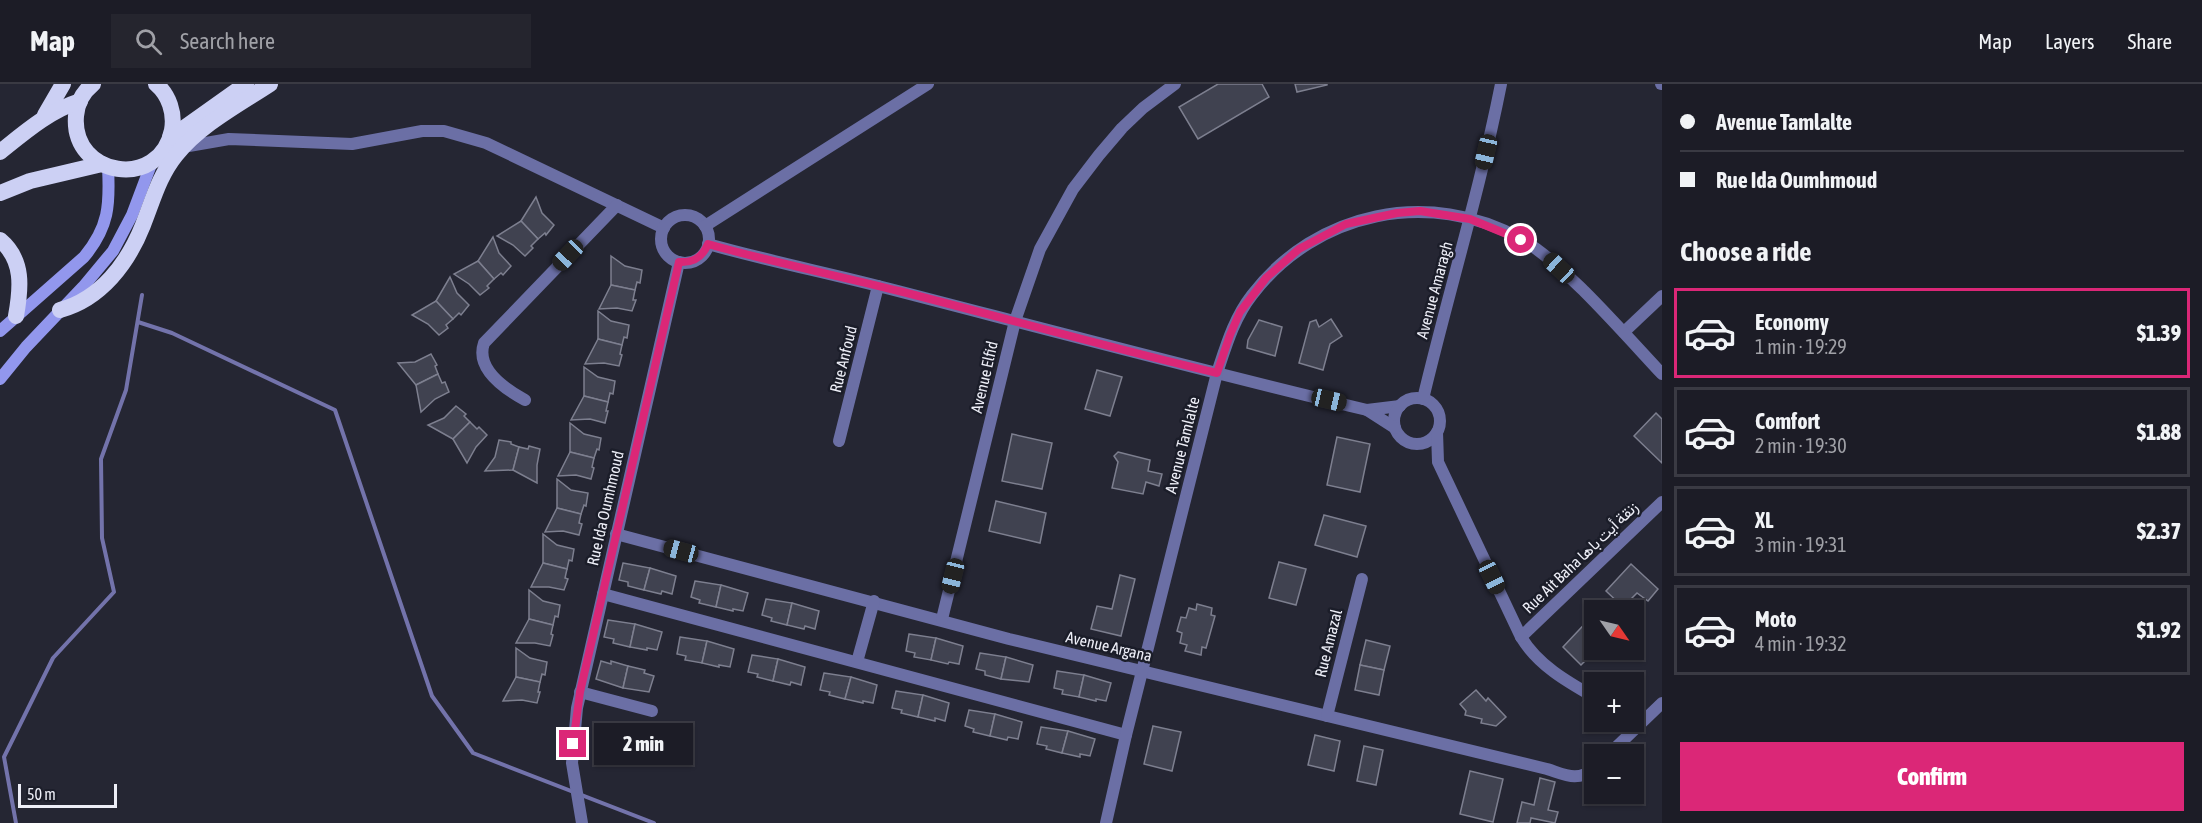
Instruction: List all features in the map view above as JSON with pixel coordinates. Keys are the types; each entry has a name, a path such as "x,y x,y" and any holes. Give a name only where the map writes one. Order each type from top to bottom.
{"highway":[{"path":"43,118 63,84"},
{"path":"156,84 167,97 172,110 177,142"},
{"path":"60,310 90,297 119,268 139,235 177,142 246,84"},
{"path":"0,193 30,181 105,166 131,170 152,162 166,147 216,120 270,84"},
{"path":"0,152 43,118 85,91"},
{"path":"85,91 76,118 78,137 83,148 105,166"},
{"path":"0,240 11,253 19,270 20,290 16,316"}],"main road":[{"path":"0,379 113,251 132,215 152,162"},
{"path":"0,331 84,257 98,238 106,221 109,202 105,166"}],"street":[{"path":"705,226 928,84"},
{"name":"Avenue Elfid","path":"942,619 1015,321 1040,249 1073,189 1122,128 1143,108 1175,84"},
{"name":"Avenue Amaragh","path":"1423,399 1470,219 1501,84"},
{"path":"216,120 219,129 229,139"},
{"path":"177,142 229,139 352,144 374,142 422,131 456,133 486,143 663,228"},
{"path":"525,400 505,388 487,368 482,354 484,343 617,205"},
{"name":"Avenue Tamlalte","path":"1106,823 1217,373 1240,312 1266,278 1299,249 1346,224 1397,213 1420,211 1470,219 1521,240 1548,258 1624,332 1662,374"},
{"path":"676,216 692,216 705,226 708,244 700,257 679,262 665,252 662,244 663,228 676,216"},
{"path":"708,244 779,264 878,286 1110,347 1367,410 1395,428 1403,439 1416,444 1438,462"},
{"name":"Rue Ida Oumhmoud","path":"582,823 572,763 580,692 679,262"},
{"name":"Rue Anfoud","path":"839,441 878,286"},
{"path":"1624,332 1662,296"},
{"path":"1367,410 1400,406 1411,400 1423,399 1436,409 1439,416 1438,462 1521,637 1530,652 1541,663 1584,691"},
{"path":"1395,428 1394,420 1400,406"},
{"path":"1416,444 1432,439 1437,432"},
{"name":"Rue Ait Baha زنقة أيت باها","path":"1521,637 1662,502"},
{"name":"Avenue Argana","path":"616,534 942,619 1009,639 1573,777 1584,775"},
{"name":"Rue Amazal","path":"1327,716 1362,579"},
{"path":"603,594 1126,735"},
{"path":"857,662 874,601"},
{"path":"580,692 652,711"},
{"path":"1644,715 1662,703"},
{"path":"1617,744 1627,732"}],"building":[{"path":"1218,84 1262,84 1269,97 1198,139 1179,107"},
{"path":"1295,84 1327,84 1327,85 1297,92"},
{"path":"536,197 542,213 554,225 546,235 545,233 538,239 521,221"},
{"path":"521,221 538,239 525,256 513,245 497,236"},
{"path":"493,237 499,253 511,266 503,275 501,273 494,279 478,261"},
{"path":"611,256 625,266 642,270 640,283 637,282 635,290 611,285"},
{"path":"478,261 494,279 487,286 489,288 480,295 454,274"},
{"path":"450,277 457,293 469,305 461,315 459,313 453,319 436,301"},
{"path":"611,285 635,290 633,300 636,300 632,311 617,308 599,309"},
{"path":"436,301 453,319 446,325 448,328 439,335 428,324 412,315"},
{"path":"598,311 611,321 629,325 627,338 624,337 622,345 598,339"},
{"path":"1331,319 1342,336 1330,344 1323,370 1299,363 1310,322 1316,320 1319,327"},
{"path":"1259,320 1282,327 1275,356 1247,348 1248,340"},
{"path":"598,339 622,345 619,366 604,363 585,364"},
{"path":"431,354 437,365 435,366 438,374 416,385 398,363 415,362"},
{"path":"584,367 598,377 615,381 613,394 610,393 608,402 584,396"},
{"path":"1097,370 1122,377 1110,416 1085,409"},
{"path":"438,374 442,383 445,382 449,392 435,399 421,412 416,385"},
{"path":"584,396 608,402 605,423 590,419 571,420"},
{"path":"456,406 466,414 464,416 470,422 453,439 428,425 444,418"},
{"path":"1656,413 1662,419 1662,463 1634,436"},
{"path":"470,422 487,435 476,447 467,463 453,439"},
{"path":"570,423 584,434 601,438 599,450 597,449 594,458 570,452"},
{"path":"1012,434 1052,443 1042,489 1002,481"},
{"path":"1337,437 1370,444 1360,492 1327,485"},
{"path":"499,440 511,442 519,447 513,470 485,471 495,457"},
{"path":"529,446 540,449 537,483 513,470 519,447 528,449"},
{"path":"570,452 594,458 591,479 576,475 558,476"},
{"path":"1118,452 1150,460 1148,471 1162,474 1159,486 1146,482 1143,494 1112,488 1118,462 1114,456"},
{"path":"557,479 571,490 588,493 586,506 584,505 581,514 557,508"},
{"path":"996,501 1046,513 1040,543 989,531"},
{"path":"557,508 581,514 579,523 582,524 579,535 563,531 545,532"},
{"path":"1324,515 1366,526 1357,557 1315,545"},
{"path":"543,534 557,545 574,549 572,561 569,560 567,569 543,563"},
{"path":"1279,562 1306,569 1296,605 1269,598"},
{"path":"543,563 567,569 565,578 568,579 564,590 531,587"},
{"path":"623,563 650,568 644,590 628,586 628,582 619,580"},
{"path":"1631,564 1658,589 1648,601 1637,593 1630,600 1616,600 1606,591"},
{"path":"650,568 676,576 672,594 644,590"},
{"path":"1120,575 1135,579 1121,636 1091,629 1097,606 1112,609"},
{"path":"695,581 721,585 716,607 699,603 700,600 691,597"},
{"path":"721,585 748,593 743,611 716,607"},
{"path":"529,590 543,601 560,605 558,617 555,616 553,625 529,619"},
{"path":"766,599 792,603 787,625 771,621 772,618 762,615"},
{"path":"792,603 819,611 815,629 787,625"},
{"path":"1197,604 1212,608 1211,615 1215,616 1206,648 1202,647 1201,655 1185,651 1187,645 1180,643 1182,633 1177,631 1181,617 1186,618 1189,608 1196,610"},
{"path":"529,619 553,625 550,646 516,643"},
{"path":"608,620 635,624 630,647 613,643 614,639 604,637"},
{"path":"635,624 662,632 657,650 630,647"},
{"path":"1584,625 1584,660 1586,660 1581,665 1563,647"},
{"path":"909,634 936,638 931,660 914,657 915,653 906,651"},
{"path":"680,637 707,641 702,663 685,660 686,656 677,654"},
{"path":"936,638 963,646 959,664 931,660"},
{"path":"1366,640 1390,646 1384,670 1360,665"},
{"path":"707,641 734,649 730,667 702,663"},
{"path":"516,648 530,658 547,662 545,675 542,674 540,682 516,677"},
{"path":"980,653 1006,657 1001,679 985,675 985,671 976,669"},
{"path":"752,655 778,659 773,681 748,672"},
{"path":"1006,657 1033,665 1029,682 1001,679"},
{"path":"778,659 805,667 801,685 773,681"},
{"path":"601,661 611,664 611,661 628,666 623,688 596,679"},
{"path":"1360,665 1384,670 1379,695 1355,690"},
{"path":"628,666 645,670 644,673 654,676 649,692 623,688"},
{"path":"1057,671 1084,675 1079,697 1062,694 1063,690 1054,688"},
{"path":"824,673 851,677 845,699 820,690"},
{"path":"1084,675 1111,683 1106,701 1079,697"},
{"path":"516,677 540,682 537,703 522,700 503,701"},
{"path":"851,677 877,685 873,703 845,699"},
{"path":"1476,690 1486,701 1488,698 1506,717 1496,726 1481,723 1482,719 1465,715 1466,711 1460,704"},
{"path":"896,691 923,695 918,717 892,708"},
{"path":"923,695 949,703 945,721 918,717"},
{"path":"969,710 995,714 990,736 973,732 974,729 965,726"},
{"path":"995,714 1022,722 1018,739 1008,737 1007,740 990,736"},
{"path":"1153,726 1181,732 1172,771 1144,764"},
{"path":"1041,727 1068,731 1062,753 1037,744"},
{"path":"1068,731 1095,739 1090,756 1080,754 1080,757 1062,753"},
{"path":"1315,735 1340,741 1334,771 1308,765"},
{"path":"1364,746 1383,750 1376,785 1357,781"},
{"path":"1470,771 1503,779 1493,822 1460,814"},
{"path":"1540,778 1555,782 1548,810 1558,812 1555,823 1531,818 1530,823 1517,823 1522,802 1534,805"}],"waterway":[{"path":"16,823 4,757 53,658 114,592 102,538 101,459 126,390 142,295"},
{"path":"138,322 172,333 335,410 432,696 473,753 654,823"}],"route":[{"path":"573,744 580,692 679,262 694,261 705,251 708,244 779,264 878,286 1217,373 1240,312 1266,278 1299,249 1346,224 1397,213 1420,211 1470,219 1495,227 1521,240"}]}
